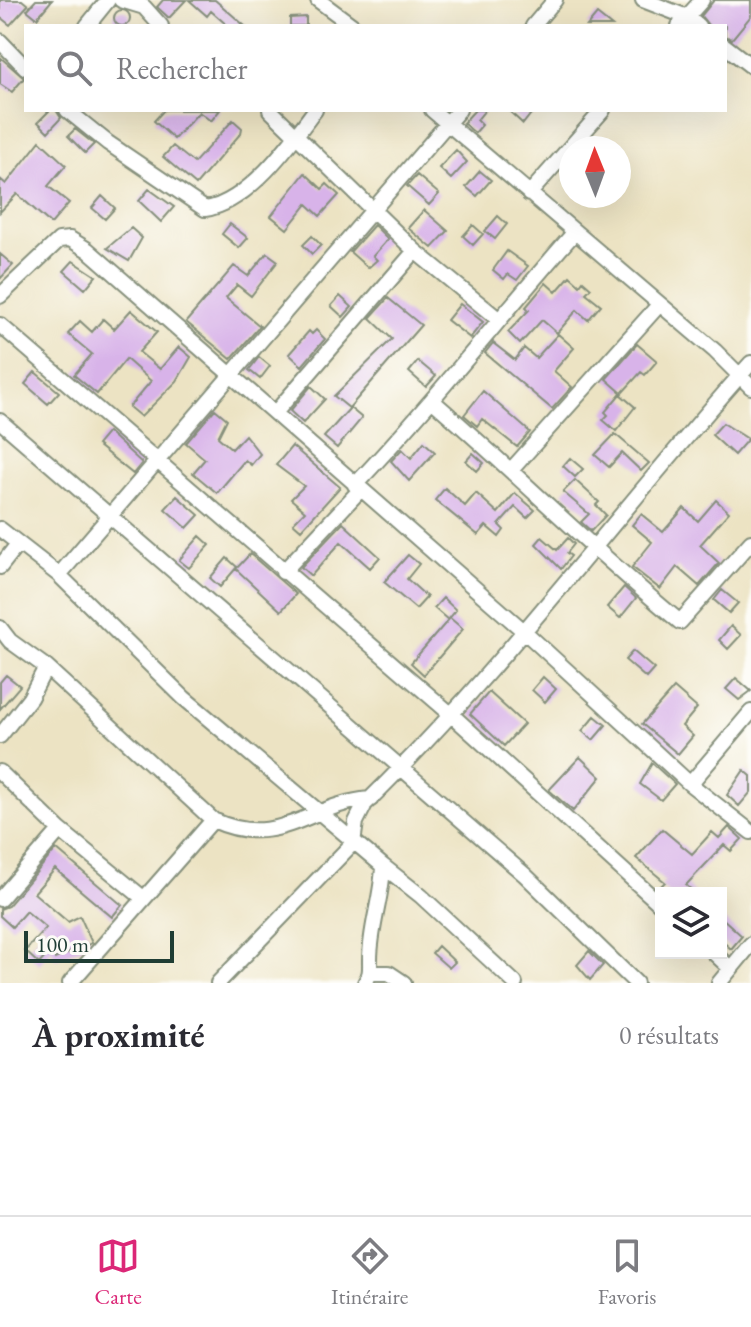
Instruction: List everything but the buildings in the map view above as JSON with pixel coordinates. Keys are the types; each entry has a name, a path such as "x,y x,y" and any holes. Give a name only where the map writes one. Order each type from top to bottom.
{"street":[{"path":"89,24 108,0"},
{"path":"121,0 144,7 159,24"},
{"path":"318,0 350,24"},
{"path":"535,24 555,0"},
{"path":"643,0 688,23 702,0"},
{"path":"0,41 24,66"},
{"path":"727,48 751,66"},
{"path":"69,112 108,143 205,209 227,202 255,181 297,136 314,112"},
{"path":"272,112 415,251 498,319"},
{"path":"434,112 658,306 715,351 751,387"},
{"path":"59,575 230,378 370,209 457,112"},
{"path":"529,194 601,112"},
{"path":"283,572 434,402 498,319 574,233"},
{"path":"0,296 59,240 70,239 88,250 230,378 275,413 526,633 690,784 751,832"},
{"path":"275,413 415,251"},
{"path":"512,469 658,306"},
{"path":"0,325 453,716 655,900"},
{"path":"218,983 353,843 356,822 371,799 453,716 526,633 751,363"},
{"path":"434,402 512,469 594,551 680,622 751,542"},
{"path":"0,421 525,875 636,983"},
{"path":"0,529 59,575 184,698 353,843 421,896 515,983"},
{"path":"0,567 18,544"},
{"path":"0,628 10,641 46,667 213,820 232,829 287,828 345,801 371,799"},
{"path":"0,736 30,698 46,667"},
{"path":"690,784 751,712"},
{"path":"0,772 60,830 143,898"},
{"path":"70,983 213,820"},
{"path":"0,899 60,830"},
{"path":"383,866 373,916 368,978 389,973 404,983"},
{"path":"719,983 751,944"},
{"path":"720,959 730,968"}]}
